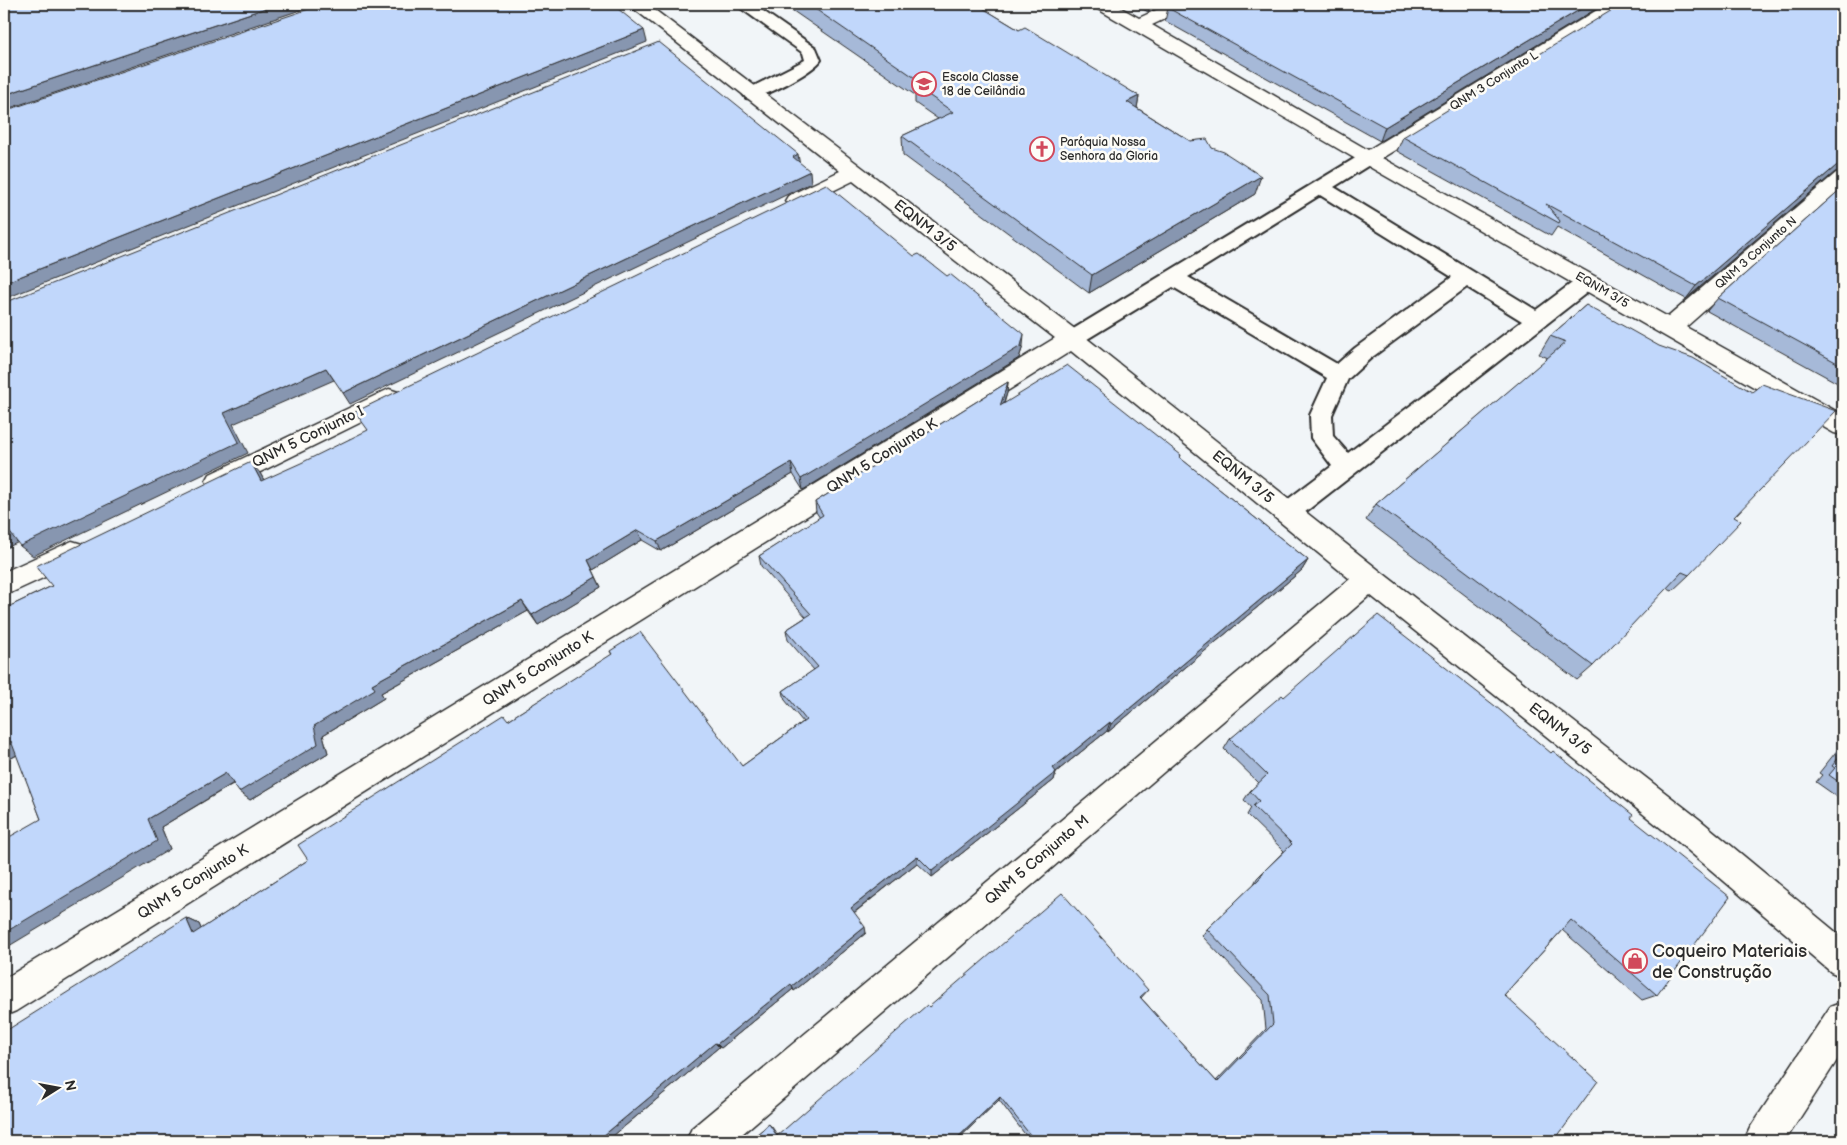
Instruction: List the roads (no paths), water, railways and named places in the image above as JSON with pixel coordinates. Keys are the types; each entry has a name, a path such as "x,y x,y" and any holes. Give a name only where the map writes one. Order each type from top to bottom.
{"street":[{"name":"EQNM 3/5","path":"1102,4 1368,158 1843,426"},
{"path":"1138,25 1182,4"},
{"name":"QNM 3 Conjunto L","path":"1368,158 1619,4"},
{"name":"EQNM 3/5","path":"644,5 669,42 752,94 1072,339 1287,513 1688,830 1843,960"},
{"path":"774,211 855,172"},
{"name":"QNM 3 Conjunto N","path":"1670,328 1843,177"},
{"name":"QNM 5 Conjunto K","path":"4,999 1072,339"},
{"name":"QNM 5 Conjunto I","path":"201,489 407,389"},
{"path":"4,585 93,542"},
{"name":"QNM 5 Conjunto M","path":"705,1141 1370,579"},
{"path":"1763,1141 1843,1020"},
{"path":"1786,1141 1793,1097"}],"lane":[{"path":"743,4 810,51 813,60 809,65 752,94"},
{"path":"1072,339 1368,158"},
{"path":"1320,188 1536,320"},
{"path":"1346,467 1322,438 1320,416 1339,375 1363,353 1466,277"},
{"path":"1172,278 1339,375"},
{"path":"1287,513 1587,282"}],"place":[{"name":"Escola Classe 18 de Ceilândia","path":"924,84"},
{"name":"Paróquia Nossa Senhora da Gloria","path":"1042,149"},
{"name":"Coqueiro Materiais de Construção","path":"1635,961"}]}
